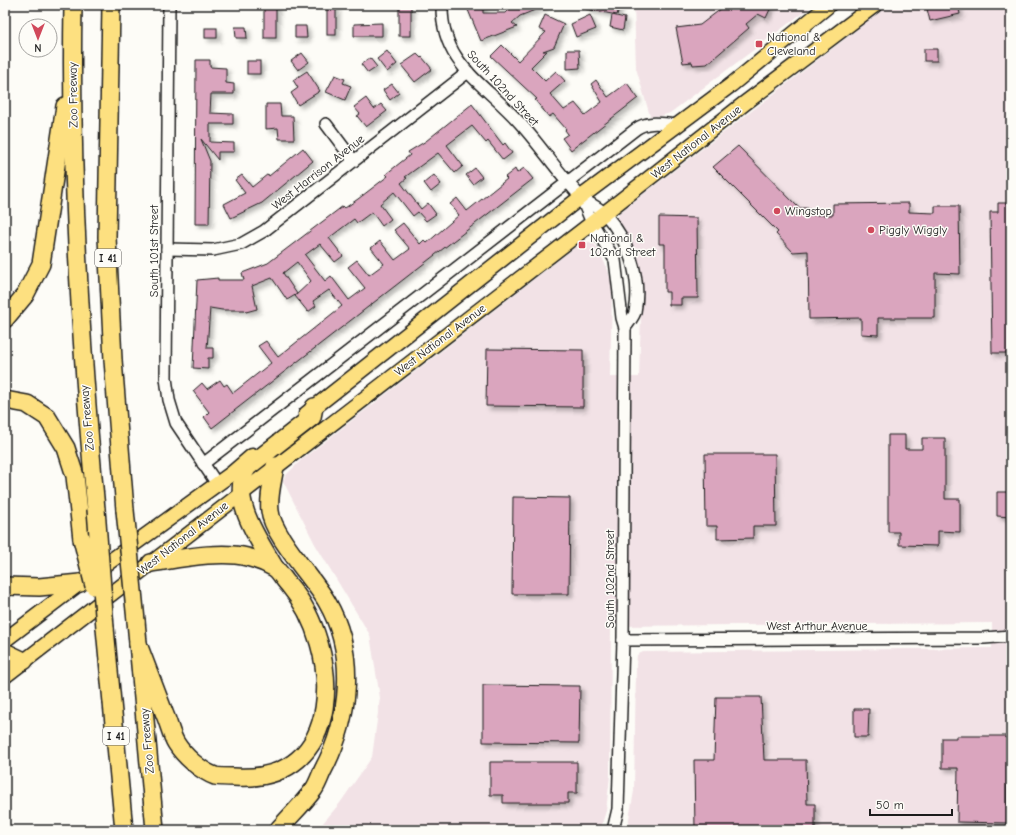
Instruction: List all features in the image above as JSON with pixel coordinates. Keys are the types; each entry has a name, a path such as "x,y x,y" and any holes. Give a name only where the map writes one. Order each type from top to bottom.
{"highway":[{"name":"Zoo Freeway","path":"73,5 72,56 76,247 84,386 124,830"},
{"name":"Zoo Freeway","path":"111,5 107,237 113,360 125,510 155,830"},
{"path":"5,319 24,295 41,264 72,56"},
{"path":"5,400 27,404 47,417 66,448 75,476 82,539 106,635"},
{"path":"138,644 176,743 195,764 216,776 260,778 285,768 304,753 317,734 325,712 326,686 323,657 316,628 298,596 275,568 255,535 246,514 241,493 242,475 248,467 312,417 314,407"},
{"path":"275,466 270,496 270,512 277,532 328,604 340,631 346,658 348,684 341,722 333,751 314,788 278,830"},
{"path":"151,563 214,555 246,557 275,568"},
{"path":"5,586 39,587 80,583"},
{"path":"5,652 24,662"}],"main road":[{"name":"West National Avenue","path":"5,640 80,583 217,484 581,197 731,85 828,5"},
{"name":"West National Avenue","path":"5,676 275,466 605,213 744,103 875,5"}],"street":[{"name":"South 101st Street","path":"169,5 166,378 169,400 176,423 217,484"},
{"name":"South 102nd Street","path":"442,5 443,27 446,40 452,51 468,72 519,122 567,182 581,197 605,213 628,249 636,275 635,314 625,328"},
{"name":"West Harrison Avenue","path":"167,249 213,250 241,244 264,231 353,160 468,72"},
{"path":"203,464 642,124 652,123 678,125"},
{"path":"326,124 353,160"},
{"name":"South 102nd Street","path":"581,197 592,223 615,260 622,318 625,328 623,640 618,809 613,830"},
{"name":"West Arthur Avenue","path":"623,640 976,638 1011,636"}],"shaded area":[{"path":"634,5 813,5 670,113 661,116 650,116 636,68"},
{"path":"889,5 1011,5 1011,830 627,830 634,791 637,655 643,652 992,648 992,623 611,626 610,776 606,811 600,830 317,830 340,803 372,757 380,698 370,635 315,544 283,481 286,475 301,460 582,242 592,242 597,247 608,270 611,281 610,377 639,377 642,283 631,244 617,221 619,213"}],"building":[{"path":"264,5 276,5 276,38 264,38"},
{"path":"327,5 336,5 336,35 327,35"},
{"path":"399,5 411,5 411,36 399,36"},
{"path":"468,5 483,5 483,13 505,13 513,5 545,6 520,16 512,23 517,27 481,41 468,10"},
{"path":"587,5 620,5 617,15 586,9"},
{"path":"726,5 772,5 766,18 758,14 746,24 749,28 707,64 693,65 692,62 683,63 676,28 700,25"},
{"path":"926,5 958,5 960,14 930,21"},
{"path":"545,15 564,24 554,47 543,51 547,51 531,67 545,81 556,71 565,81 550,94 564,110 575,103 585,115 602,102 591,84 596,80 608,97 627,83 638,98 571,150 562,138 568,134 565,130 566,129 553,114 549,117 535,100 537,99 491,56 502,45 518,61 546,32 539,29"},
{"path":"590,15 596,29 576,37 571,24"},
{"path":"612,15 625,18 623,30 610,27"},
{"path":"382,23 382,36 354,36 354,24"},
{"path":"295,26 306,26 307,38 295,38"},
{"path":"235,27 246,27 247,38 236,38"},
{"path":"205,28 217,28 217,38 205,38"},
{"path":"924,49 937,49 937,61 924,61"},
{"path":"567,50 579,50 580,68 567,69"},
{"path":"387,51 397,64 387,72 377,59"},
{"path":"302,53 309,62 298,70 291,61"},
{"path":"417,54 421,58 422,57 432,69 415,82 401,65"},
{"path":"370,58 377,67 368,73 361,64"},
{"path":"196,60 210,60 210,67 226,68 226,83 234,84 234,94 211,94 210,113 233,114 233,124 210,124 210,142 234,143 234,152 218,152 218,160 201,139 210,161 209,224 195,224"},
{"path":"247,61 260,61 260,74 247,74"},
{"path":"307,71 320,91 298,105 291,93 298,88 293,80"},
{"path":"335,75 345,79 343,83 351,86 345,100 326,92"},
{"path":"392,84 399,93 390,100 383,90"},
{"path":"366,98 374,109 381,104 387,111 366,127 357,116 360,114 354,107"},
{"path":"266,104 280,104 281,116 293,116 294,139 279,139 278,128 266,129"},
{"path":"472,104 503,145 505,143 512,153 503,160 488,141 486,143 472,126 447,145 463,166 455,173 438,153 405,177 407,178 401,183 421,209 428,203 436,214 426,221 418,212 413,216 394,192 380,204 391,219 382,226 372,212 357,223 354,219 329,238 343,256 335,262 320,244 305,255 325,281 331,276 349,300 365,288 348,267 357,260 369,275 384,264 371,248 380,241 395,260 410,249 394,230 403,223 420,244 424,240 427,243 459,215 450,204 457,198 467,211 507,179 505,177 515,169 517,173 524,168 533,179 212,428 204,417 209,412 193,391 202,383 207,389 220,380 224,386 227,384 233,393 271,363 258,346 266,341 278,357 342,306 329,290 313,301 316,306 308,312 295,296 311,281 297,262 283,273 297,294 287,300 272,278 252,286 257,309 246,312 245,310 222,310 210,308 207,348 213,348 213,358 208,358 208,369 193,368 197,280 218,278 218,280 244,280 242,273 268,263 343,206 345,208 358,199 388,176 386,174 410,155 408,152 426,141"},
{"path":"738,146 799,208 808,208 808,215 833,215 833,204 909,203 909,212 935,213 935,206 959,206 960,274 935,273 935,318 878,318 878,335 861,334 861,318 809,319 808,251 793,252 776,234 778,232 713,167"},
{"path":"303,148 313,161 262,203 231,218 224,204 245,193 235,180 242,175 252,187 268,174 269,176"},
{"path":"475,168 482,177 473,184 466,175"},
{"path":"434,175 441,184 431,192 424,183"},
{"path":"998,203 1011,203 1011,353 992,353 990,212 998,212"},
{"path":"659,217 697,218 698,298 681,298 681,305 669,305 669,292 665,292 665,244 659,244"},
{"path":"487,349 583,350 583,407 486,406"},
{"path":"888,435 905,435 905,449 922,449 922,438 945,438 945,499 960,499 960,532 938,531 938,546 899,545 899,532 888,532"},
{"path":"705,454 775,454 776,526 753,526 753,538 717,539 717,526 706,526"},
{"path":"997,492 1011,492 1011,517 997,516"},
{"path":"513,497 570,498 569,594 512,594"},
{"path":"483,685 580,686 579,743 483,742"},
{"path":"716,697 761,697 764,760 806,760 807,804 815,804 815,829 695,830 694,760 714,760"},
{"path":"854,709 869,709 868,737 854,737"},
{"path":"956,736 1007,736 1007,823 957,822 958,768 942,768 942,738 956,738"},
{"path":"490,762 577,762 577,793 568,793 568,803 503,803 503,795 490,795"}],"place":[{"name":"National & Cleveland","path":"759,44"},
{"name":"Wingstop","path":"777,211"},
{"name":"Piggly Wiggly","path":"871,230"},
{"name":"National & 102nd Street","path":"582,245"}]}
